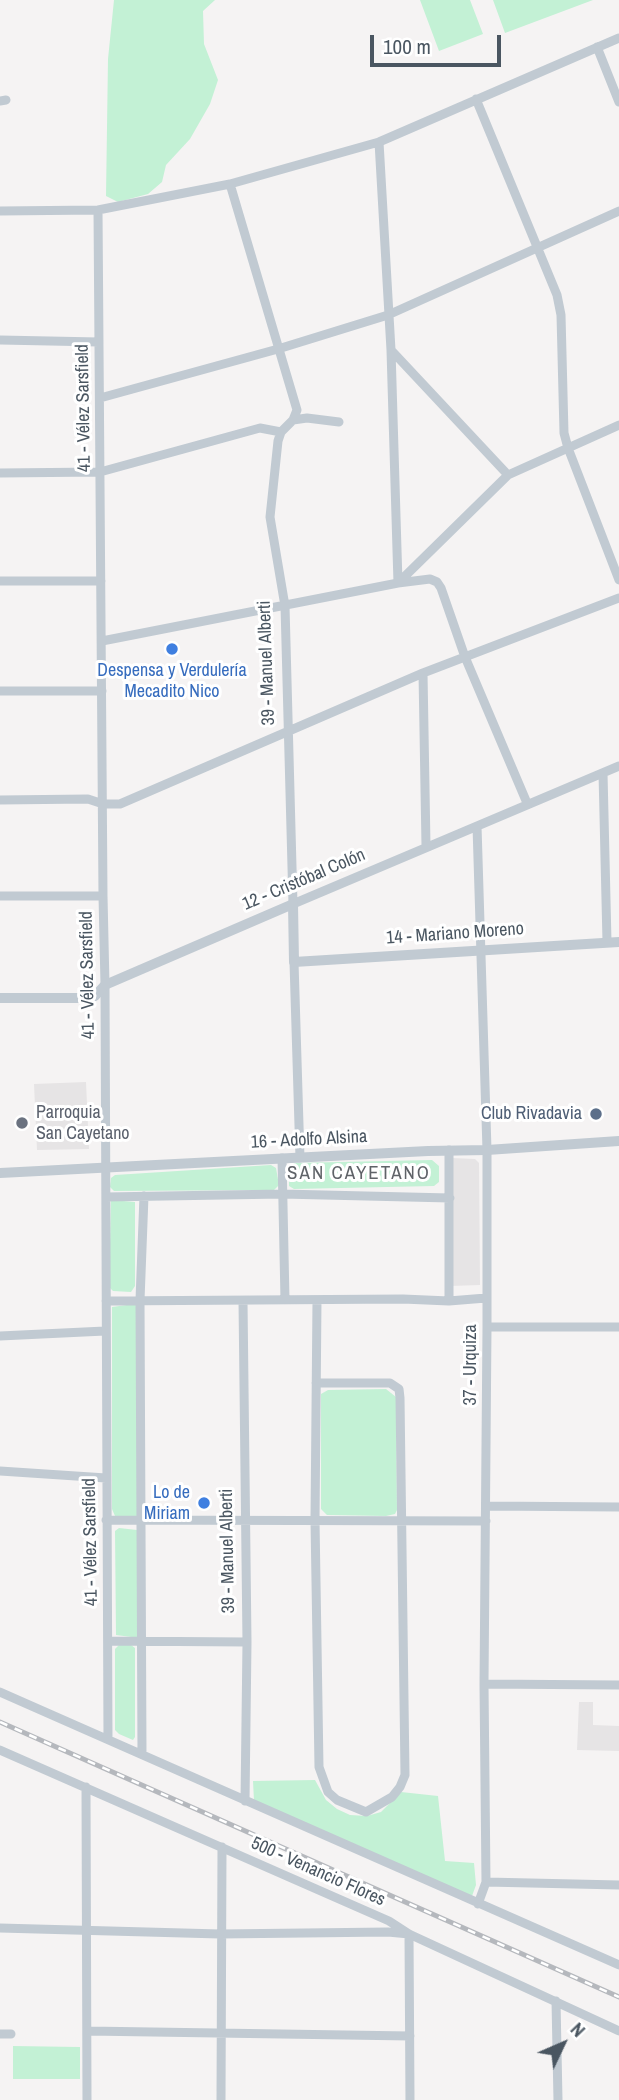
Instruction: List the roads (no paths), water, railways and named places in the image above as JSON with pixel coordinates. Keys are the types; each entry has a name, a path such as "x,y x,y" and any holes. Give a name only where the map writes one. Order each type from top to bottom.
{"street":[{"path":"0,211 98,211 230,184 379,142 619,38"},
{"path":"597,47 619,102"},
{"path":"476,99 557,295 561,315 564,433 619,580"},
{"path":"379,142 391,350 398,583"},
{"path":"0,473 100,472 260,428 281,432 293,420 297,410 230,184"},
{"name":"41 - Vélez Sarsfield","path":"98,211 108,1739"},
{"path":"100,398 278,349 388,315 619,212"},
{"path":"0,340 99,342"},
{"path":"391,350 508,475"},
{"path":"293,420 307,418 339,422"},
{"path":"398,583 508,475 619,425"},
{"name":"39 - Manuel Alberti","path":"281,432 275,459 270,517 285,606 300,1158"},
{"path":"102,641 430,579 437,582 441,588 465,657 527,803"},
{"path":"0,582 101,581"},
{"path":"0,800 88,799 103,804 120,804 423,673 619,598"},
{"path":"423,673 426,846"},
{"path":"0,691 102,691"},
{"name":"12 - Cristóbal Colón","path":"0,998 89,998 105,985 619,766"},
{"path":"603,773 607,942"},
{"name":"37 - Urquiza","path":"477,826 487,1150 484,1684 486,1882 478,1904"},
{"path":"0,896 103,896"},
{"name":"14 - Mariano Moreno","path":"294,961 619,942"},
{"name":"16 - Adolfo Alsina","path":"0,1173 487,1150 619,1141"},
{"path":"449,1150 449,1301"},
{"path":"282,1158 285,1300"},
{"path":"106,1197 282,1194 450,1198"},
{"path":"142,1754 140,1300 144,1196"},
{"path":"106,1301 449,1301 486,1298"},
{"path":"316,1383 390,1383 399,1389 405,1775 392,1797 366,1812 337,1800 328,1791 319,1767 315,1520 316,1383 317,1300"},
{"name":"39 - Manuel Alberti","path":"243,1301 247,1642 245,1801"},
{"path":"487,1327 619,1327"},
{"path":"0,1336 105,1331"},
{"path":"0,1471 106,1478"},
{"path":"486,1506 619,1507"},
{"path":"106,1520 486,1521"},
{"path":"108,1641 247,1642"},
{"path":"484,1684 619,1685"},
{"path":"0,1692 619,1965"},
{"name":"500 - Venancio Flores","path":"0,1750 389,1921 409,1934 619,2031"},
{"path":"86,1787 87,2100"},
{"path":"221,2100 222,1847"},
{"path":"486,1882 619,1885"},
{"path":"0,1928 220,1934 409,1934 410,2100"},
{"path":"556,2001 558,2100"},
{"path":"88,2031 410,2036"},
{"path":"0,2034 11,2034"}],"railway":[{"path":"0,1722 619,1997"}],"place":[{"name":"Despensa y Verdulería Mecadito Nico","path":"172,649"},
{"name":"Club Rivadavia","path":"596,1114"},
{"name":"Parroquia San Cayetano","path":"22,1123"},
{"name":"Lo de Miriam","path":"204,1503"}],"district":[{"name":"SAN CAYETANO","path":"359,1174"}]}
